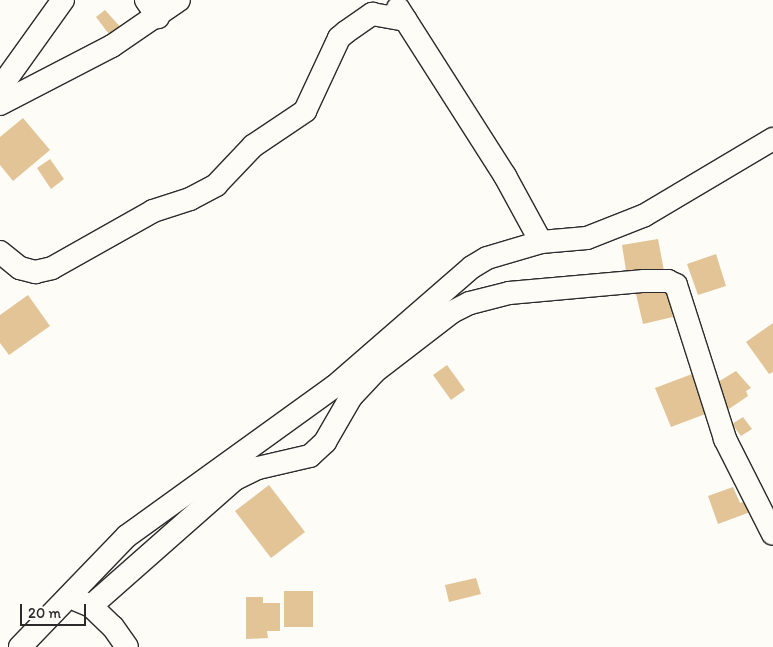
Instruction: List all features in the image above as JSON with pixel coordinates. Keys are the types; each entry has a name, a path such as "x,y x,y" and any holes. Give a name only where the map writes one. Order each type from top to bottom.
{"street":[{"path":"0,88 63,0"},
{"path":"0,104 112,46 152,8 179,0"},
{"path":"392,0 505,176 540,242"},
{"path":"0,252 20,268 36,272 52,268 153,211 190,199 207,190 253,146 305,111 339,38 372,14 405,20"},
{"path":"20,647 126,536 335,386 472,267 488,258 540,242 587,238 645,216 773,139"},
{"path":"91,606 235,479 258,468 310,456 325,442 350,397 374,372 452,312 470,303 509,293 644,281 668,281 676,286 725,439 773,534"},
{"path":"69,597 91,606 113,627 127,647"}],"building":[{"path":"105,10 124,31 112,38 96,17"},
{"path":"23,118 50,150 13,181 0,165 0,137"},
{"path":"50,159 64,179 51,189 37,168"},
{"path":"658,239 664,271 627,277 622,245"},
{"path":"716,254 726,286 698,295 687,264"},
{"path":"666,287 673,317 643,324 636,294"},
{"path":"28,295 50,326 9,355 0,343 0,315"},
{"path":"773,323 773,372 769,374 746,342"},
{"path":"447,365 465,390 451,400 433,375"},
{"path":"736,371 751,388 746,391 748,396 729,409 713,385"},
{"path":"692,374 708,413 671,427 655,388"},
{"path":"743,417 752,429 741,436 732,424"},
{"path":"269,485 305,532 271,558 235,511"},
{"path":"733,487 740,503 749,500 753,511 718,524 708,496"},
{"path":"476,578 481,594 449,602 445,585"},
{"path":"284,591 313,591 313,627 284,627"},
{"path":"246,597 263,597 263,603 280,603 280,631 267,631 268,638 246,639"}]}
